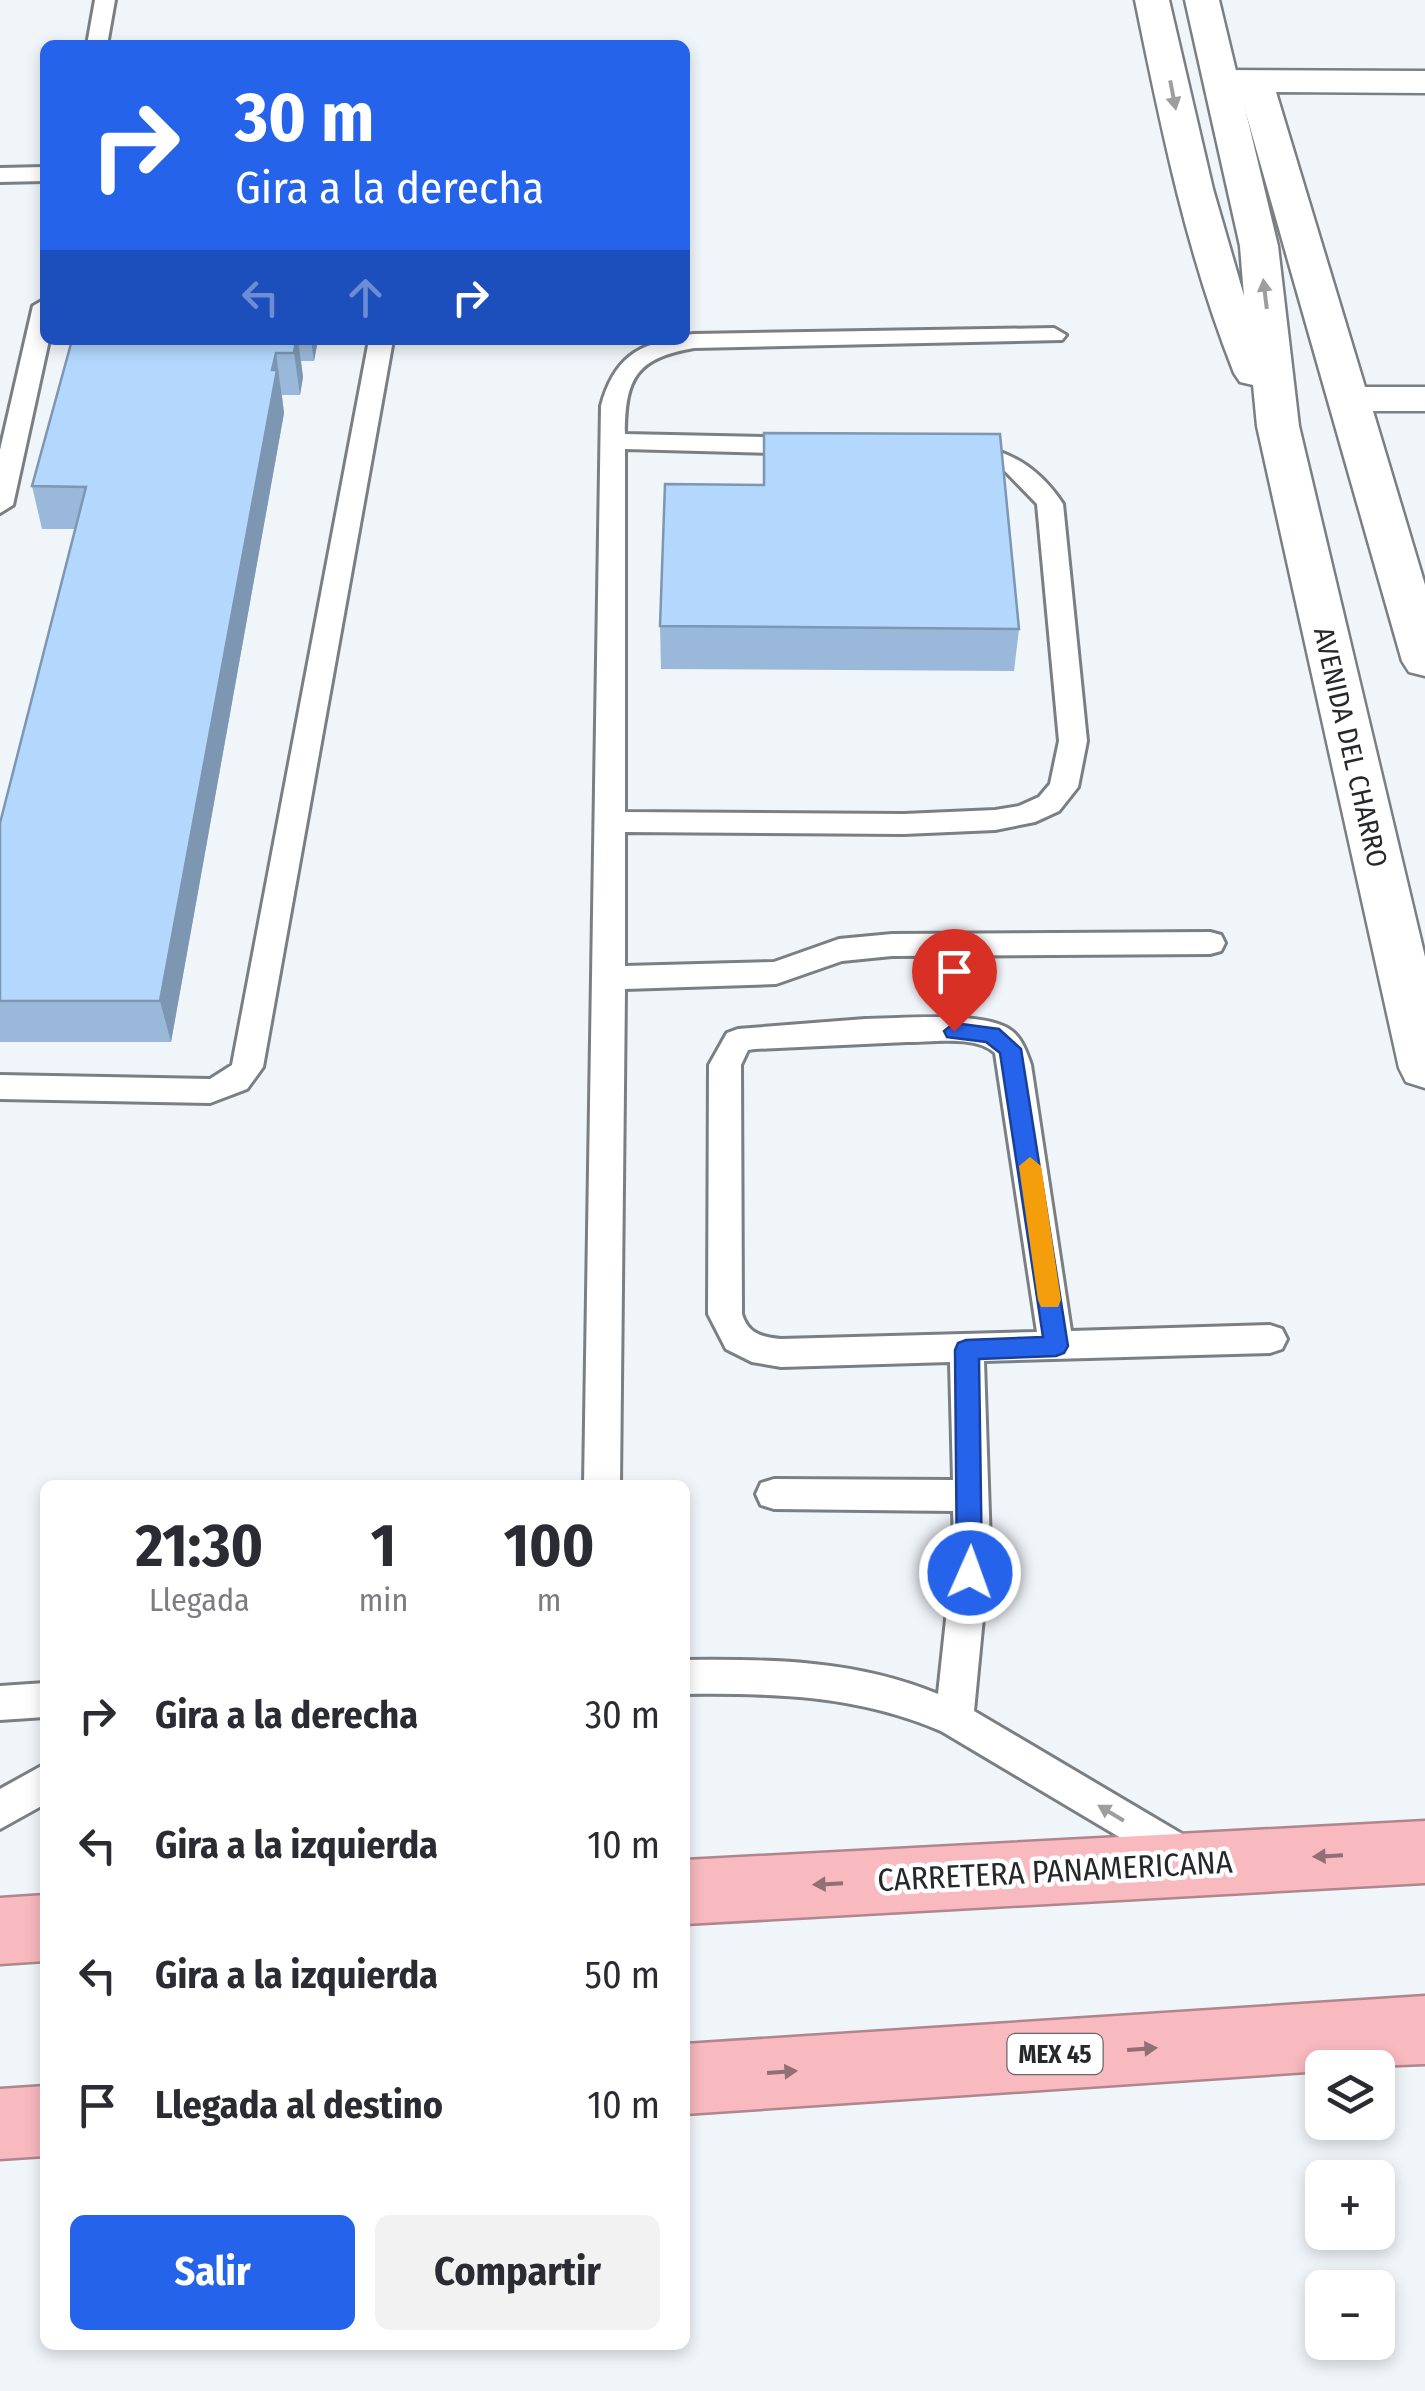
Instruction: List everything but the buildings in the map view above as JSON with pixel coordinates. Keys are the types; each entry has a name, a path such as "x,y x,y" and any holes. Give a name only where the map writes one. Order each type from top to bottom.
{"highway":[{"name":"CARRETERA PANAMERICANA","path":"690,1892 1425,1852"},
{"path":"0,1931 40,1928"},
{"name":"MEX 45","path":"690,2078 1425,2030"},
{"path":"0,2124 40,2121"}],"main road":[{"name":"AVENIDA DEL CHARRO","path":"1152,0 1187,166 1220,283 1278,426"},
{"name":"AVENIDA DEL CHARRO","path":"1202,0 1239,81 1278,426 1425,1068"},
{"path":"1425,82 1239,81 1346,399 1425,661"},
{"path":"1346,399 1425,399"}],"lane":[{"path":"98,40 105,0"},
{"path":"0,175 40,174"},
{"path":"0,505 40,328"},
{"path":"690,341 1054,335"},
{"path":"0,1087 210,1090 241,1078 247,1067 380,345"},
{"path":"602,1480 613,406 618,383 632,360 667,345"},
{"path":"613,442 832,446"},
{"path":"611,822 995,820 1025,816 1048,804 1064,786 1073,741 1050,504 1035,480 1017,464 990,454 931,448"},
{"path":"610,978 776,973 839,950 892,945 1210,943"},
{"path":"1056,1346 1015,1065 1002,1040 991,1034 954,1031 770,1033 738,1041 725,1065 724,1082 725,1314 728,1332 756,1351 781,1354 966,1350 1270,1339"},
{"path":"954,1719 972,1546 966,1350"},
{"path":"774,1494 971,1496"},
{"path":"690,1676 770,1676 871,1686 954,1719 1195,1863"},
{"path":"0,1702 40,1700"},
{"path":"0,1811 40,1785"}],"slow traffic":[{"path":"1030,1166 1049,1300"}],"route":[{"path":"954,1031 991,1034 1010,1049 1056,1346 966,1350 970,1573"}]}
